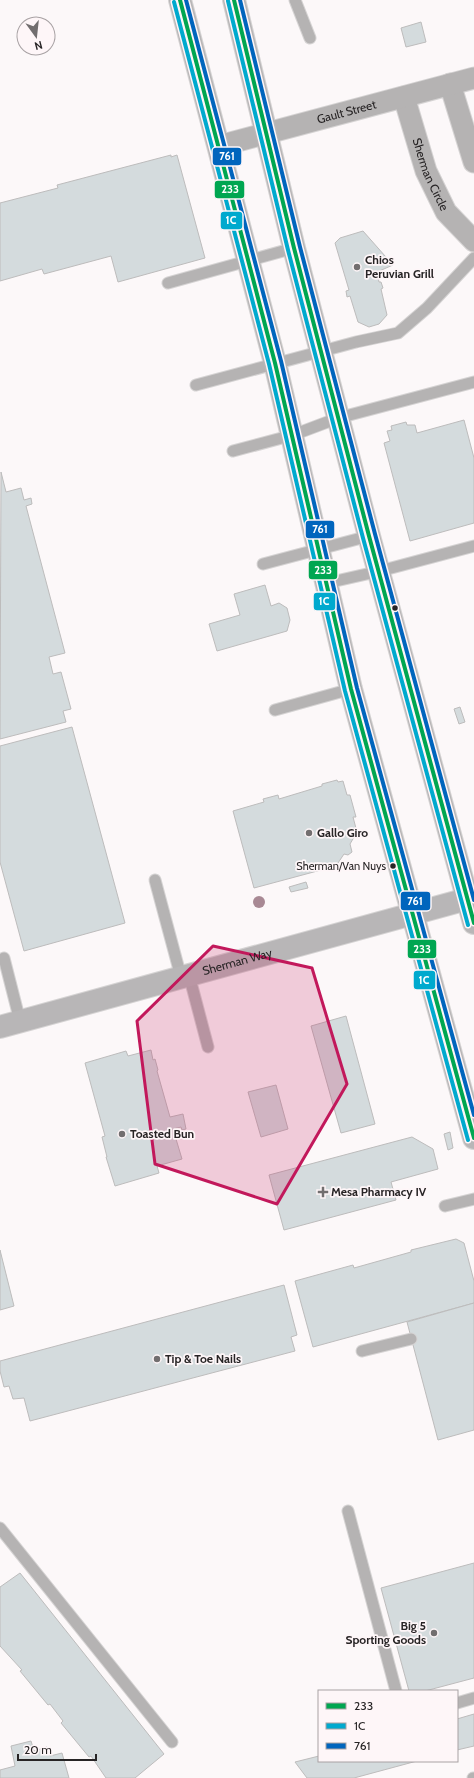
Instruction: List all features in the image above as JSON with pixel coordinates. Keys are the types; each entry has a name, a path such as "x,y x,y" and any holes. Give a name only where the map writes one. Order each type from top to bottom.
{"main road":[{"path":"180,0 293,435 351,689 413,914 469,1099 474,1138"},
{"path":"234,0 294,248 338,418 369,536 471,898 474,923"},
{"name":"Sherman Way","path":"10,1024 471,898"}],"street":[{"name":"Gault Street","path":"219,146 266,132 474,78"},
{"path":"450,84 474,162"},
{"name":"Sherman Circle","path":"404,97 426,171 446,212 474,241"}],"lane":[{"path":"295,0 310,38"},
{"path":"168,283 294,248"},
{"path":"196,385 275,363 398,332 427,308 474,258"},
{"path":"233,451 293,435 338,418 474,382"},
{"path":"263,564 369,536"},
{"path":"327,583 380,571 474,546"},
{"path":"275,710 351,689"},
{"path":"155,880 208,1047"},
{"path":"4,958 10,1024"},
{"path":"445,1206 474,1199"},
{"path":"362,1351 411,1339"},
{"path":"348,1511 396,1690"},
{"path":"0,1528 172,1742"},
{"path":"458,1703 474,1698"}],"highlighted area":[{"path":"213,946 312,968 347,1084 277,1204 155,1164 137,1021"}],"building":[{"path":"421,22 426,42 406,47 401,28"},
{"path":"171,155 171,157 177,155 205,258 118,282 111,256 44,274 42,269 0,281 0,203 58,188 57,185"},
{"path":"363,231 393,265 377,272 379,282 381,282 383,288 381,289 387,315 379,324 369,327 358,322 350,296 347,297 346,291 349,290 335,243 340,238"},
{"path":"464,420 474,458 474,523 410,541 384,443 390,441 387,431 392,430 391,426 406,422 407,425 415,425 417,433"},
{"path":"1,472 6,492 21,488 24,500 31,498 32,504 26,506 65,653 49,657 53,674 61,672 71,709 63,711 66,722 0,739"},
{"path":"265,585 271,606 279,603 287,608 290,620 287,631 217,651 209,624 240,615 234,594"},
{"path":"460,707 465,722 459,724 454,709"},
{"path":"72,727 125,923 24,951 0,862 0,746"},
{"path":"337,780 338,782 343,781 347,795 350,795 356,817 353,817 357,832 350,844 352,852 348,855 344,854 336,866 254,888 233,811 264,802 263,799 278,795 279,799"},
{"path":"306,882 308,888 291,892 289,887"},
{"path":"346,1016 375,1124 341,1133 311,1026"},
{"path":"151,1050 153,1060 155,1059 170,1117 183,1114 186,1129 182,1130 181,1127 173,1129 182,1159 157,1166 159,1173 115,1186 106,1157 102,1137 105,1136 85,1063 126,1051 128,1056"},
{"path":"276,1085 288,1129 261,1137 248,1092"},
{"path":"450,1132 453,1148 448,1150 444,1134"},
{"path":"412,1137 433,1149 438,1169 391,1182 396,1200 284,1230 269,1175"},
{"path":"456,1239 464,1243 474,1281 474,1303 313,1347 295,1281 353,1265 354,1268 411,1252 411,1250"},
{"path":"0,1250 14,1306 0,1310"},
{"path":"284,1285 297,1335 291,1337 295,1351 30,1421 24,1398 13,1399 9,1386 4,1387 0,1371 0,1361"},
{"path":"474,1303 474,1430 438,1440 407,1322"},
{"name":"Big 5 Sporting Goods","path":"474,1563 474,1678 429,1690 409,1690 381,1588"},
{"path":"20,1573 164,1754 135,1778 106,1778 91,1756 89,1757 61,1723 63,1721 50,1704 48,1705 20,1671 22,1670 0,1646 0,1587"},
{"path":"474,1714 474,1746 458,1750 458,1719"},
{"path":"31,1741 34,1751 47,1747 50,1756 62,1753 69,1778 0,1778 0,1770 15,1766 11,1746"},
{"path":"318,1756 318,1762 413,1762 354,1778 307,1778 295,1762"}],"transit line":[{"name":"233","path":"180,0 275,363 351,689 474,1138"},
{"name":"761","path":"186,0 281,361 357,688 474,1115"},
{"name":"233","path":"234,0 294,248 369,536 474,923"},
{"name":"761","path":"240,0 300,247 375,534 474,900"},
{"name":"1C","path":"228,1 288,250 363,538 468,925"},
{"name":"1C","path":"174,2 269,364 345,691 468,1140"}],"place":[{"name":"Chios Peruvian Grill","path":"357,267"},
{"name":"Gallo Giro","path":"309,833"},
{"name":"Sherman/Van Nuys","path":"393,866"},
{"name":"Toasted Bun","path":"122,1134"},
{"name":"Mesa Pharmacy IV","path":"323,1192"},
{"name":"Tip & Toe Nails","path":"157,1359"},
{"name":"Big 5 Sporting Goods","path":"434,1633"}]}
